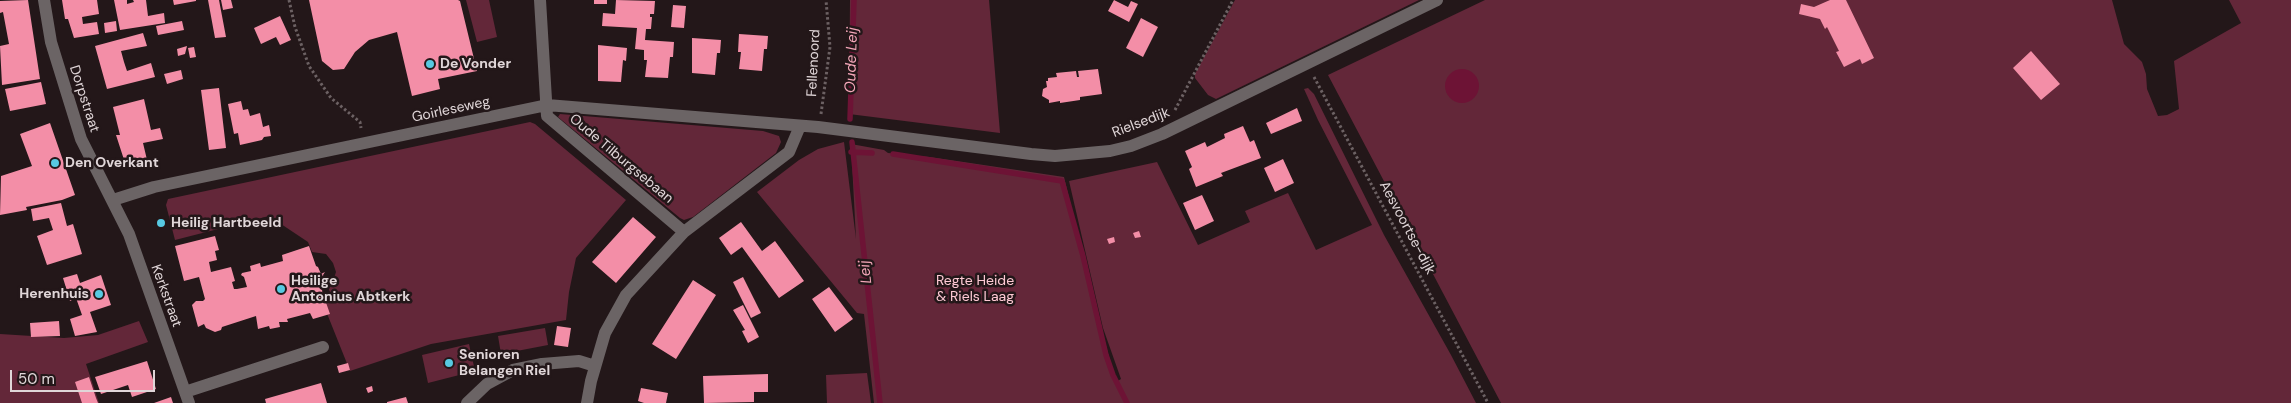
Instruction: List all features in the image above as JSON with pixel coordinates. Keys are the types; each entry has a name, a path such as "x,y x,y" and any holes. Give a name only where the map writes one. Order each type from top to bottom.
{"street":[{"name":"Dorpstraat","path":"44,0 51,42 76,126 87,154 113,200"},
{"path":"540,0 547,105"},
{"name":"Rielsedijk","path":"800,126 1055,156 1110,151 1131,146 1162,134 1437,0"},
{"name":"Goirleseweg","path":"113,200 154,187 547,105 800,126"},
{"name":"Oude Tilburgsebaan","path":"547,105 547,116 684,232"},
{"path":"587,403 595,366 606,333 626,295 684,232 789,152 800,126"},
{"name":"Kerkstraat","path":"113,200 129,234 187,397"},
{"path":"187,397 324,346"},
{"path":"468,403 487,384 513,370 542,364 580,361 595,366"}],"path":[{"path":"289,0 295,27 309,66 331,98 360,122 365,144"},
{"name":"Fellenoord","path":"818,127 823,105 830,47 826,0"},
{"path":"1162,134 1233,0"},
{"name":"Aesvoortse-dijk","path":"1306,63 1488,403"}],"green space":[{"path":"466,0 489,0 497,37 477,42"},
{"path":"850,0 989,0 1000,133 849,114"},
{"path":"1235,0 1419,0 1216,99 1208,95 1195,78 1195,74"},
{"path":"1485,0 2112,0 2124,44 2142,62 2146,74 2147,89 2158,116 2167,115 2179,109 2174,61 2241,23 2229,0 2291,0 2291,403 1501,403 1328,75"},
{"name":"Regte Heide & Riels Laag","path":"1308,88 1314,94 1384,235 1476,403 874,403 864,314 857,313 757,192 799,160 818,149 844,142 856,239 851,144 884,150 888,153 930,157 1064,177 1116,382 1121,379 1103,328 1069,181 1157,162 1198,245 1250,222 1245,211 1288,193 1316,250 1372,225 1318,120 1304,89"},
{"path":"560,114 763,131 779,136 781,142 776,153 693,217 684,220 558,117"},
{"path":"530,122 535,124 626,200 576,258 566,320 431,344 350,371 322,301 332,297 327,285 333,281 336,272 333,263 326,254 312,252 308,242 269,216 175,240 166,205 168,199"},
{"path":"139,321 148,342 86,364 99,403 0,403 0,334 64,338 98,335"},
{"path":"545,328 548,345 501,354 498,336"},
{"name":"Senioren Belangen Riel","path":"469,344 475,371 428,383 422,355"},
{"path":"867,373 871,403 827,403 826,375"}],"shaded area":[{"path":"1462,69 1469,70 1474,74 1478,79 1478,93 1474,98 1469,102 1462,103 1455,102 1450,98 1446,93 1445,86 1446,79 1450,74 1455,70"}],"building":[{"path":"28,0 40,79 2,85 0,46 9,44 3,12 0,13 0,1"},
{"path":"62,0 97,0 99,14 82,17 83,24 97,22 99,34 74,38 68,19 65,19"},
{"path":"114,0 127,0 127,4 134,2 133,0 146,0 148,16 164,13 165,23 120,30"},
{"path":"173,0 196,0 196,1 174,5"},
{"path":"208,0 219,0 226,37 215,38"},
{"path":"221,0 231,0 233,8 223,10"},
{"path":"309,0 458,0 460,1 477,71 438,79 440,89 412,96 397,32 369,40 355,52 344,69 333,70 322,61"},
{"path":"594,0 607,0 607,4 594,4"},
{"path":"616,0 655,1 654,14 650,14 650,17 652,17 651,29 646,29 645,40 674,42 668,78 645,77 647,60 644,60 644,50 635,49 637,28 602,26 603,13 615,14"},
{"path":"1114,0 1128,7 1131,1 1138,4 1129,22 1108,11"},
{"path":"1830,0 1846,0 1874,58 1862,64 1860,59 1844,67 1836,52 1839,51 1827,27 1825,29 1820,19 1799,14 1801,4 1814,7"},
{"path":"673,5 686,6 684,28 671,27"},
{"path":"280,16 291,40 280,45 276,37 261,44 254,28"},
{"path":"1141,18 1158,27 1143,57 1126,48"},
{"path":"116,21 117,31 105,33 104,23"},
{"path":"182,21 184,30 158,35 156,26"},
{"path":"143,33 147,46 121,51 127,71 151,63 155,77 107,89 95,46"},
{"path":"739,34 768,36 767,49 764,49 762,71 739,69 741,52 738,52"},
{"path":"692,38 721,40 720,53 717,53 715,75 692,73"},
{"path":"598,45 627,48 626,61 623,60 621,82 598,81"},
{"path":"187,46 185,54 178,56 177,49"},
{"path":"194,47 196,57 190,58 188,48"},
{"path":"2031,51 2060,84 2041,100 2013,68"},
{"path":"1098,69 1102,94 1080,97 1080,100 1060,103 1060,101 1049,103 1049,100 1042,96 1043,89 1047,87 1046,81 1048,81 1048,78 1057,77 1056,73 1076,71 1077,77 1079,77 1078,71"},
{"path":"181,70 183,79 167,84 164,74"},
{"path":"41,82 46,104 10,111 5,89"},
{"path":"219,88 226,148 209,150 201,90"},
{"path":"144,99 151,130 160,128 163,139 143,143 148,164 127,169 116,135 120,135 113,107"},
{"path":"241,101 243,110 248,109 250,116 260,113 263,127 269,125 271,136 240,145 238,133 234,134 228,104"},
{"path":"1297,108 1302,121 1271,134 1266,123"},
{"path":"50,123 75,195 62,200 26,207 27,210 0,215 1,176 32,166 20,134"},
{"path":"1243,126 1250,142 1254,140 1261,158 1221,173 1223,176 1196,187 1189,169 1192,167 1185,151 1205,142 1207,147 1225,138 1224,134"},
{"path":"1283,159 1294,183 1275,192 1264,168"},
{"path":"1202,195 1214,221 1195,230 1183,203"},
{"path":"61,203 67,226 73,224 82,254 47,265 37,236 53,230 49,218 33,221 31,209"},
{"path":"633,217 656,237 616,283 592,262"},
{"path":"741,222 762,251 775,241 804,281 779,298 742,247 731,255 719,238"},
{"path":"1139,231 1141,237 1135,238 1133,233"},
{"name":"Heilige Antonius Abtkerk","path":"215,236 219,250 215,251 217,260 209,262 211,272 231,267 235,281 232,282 234,289 247,287 244,277 241,275 251,271 250,266 260,263 261,267 283,261 282,255 309,246 316,266 321,274 325,272 323,275 325,281 322,291 330,314 313,319 310,313 287,319 288,322 279,322 280,327 270,329 269,326 258,329 256,316 222,327 221,330 215,332 206,328 204,324 198,327 192,305 196,301 203,301 205,299 199,277 184,281 175,246"},
{"path":"1114,237 1115,242 1109,244 1107,239"},
{"path":"77,274 80,283 101,275 111,305 90,312 97,332 75,336 70,319 82,315 76,298 70,301 63,278"},
{"path":"743,277 761,313 751,318 733,282"},
{"path":"693,280 716,295 676,359 652,344"},
{"path":"829,287 853,319 835,332 812,299"},
{"path":"743,305 759,337 748,343 742,331 745,330 733,310"},
{"path":"59,321 60,336 31,337 30,323"},
{"path":"557,326 571,328 568,347 554,345"},
{"path":"147,361 156,389 132,397 128,385 101,394 95,377"},
{"path":"348,363 350,370 339,373 337,366"},
{"path":"768,374 768,392 754,392 754,402 704,403 703,376"},
{"path":"89,377 98,403 82,403 75,382"},
{"path":"321,383 327,403 266,403 265,399"},
{"path":"372,386 373,391 368,393 366,388"},
{"path":"641,388 668,393 666,403 644,403 638,401"},
{"path":"171,397 173,403 154,403"},
{"path":"406,397 408,403 387,403 387,402"}],"waterway":[{"name":"Oude Leij","path":"850,119 854,0"},
{"name":"Leij","path":"852,142 880,403"},
{"path":"851,152 872,153"},
{"path":"893,154 1062,181 1083,256 1106,355 1113,375 1127,403"}],"place":[{"name":"De Vonder","path":"430,64"},
{"name":"Den Overkant","path":"55,163"},
{"name":"Heilig Hartbeeld","path":"161,223"},
{"name":"Heilige Antonius Abtkerk","path":"281,289"},
{"name":"Herenhuis","path":"99,294"},
{"name":"Senioren Belangen Riel","path":"449,363"}]}
